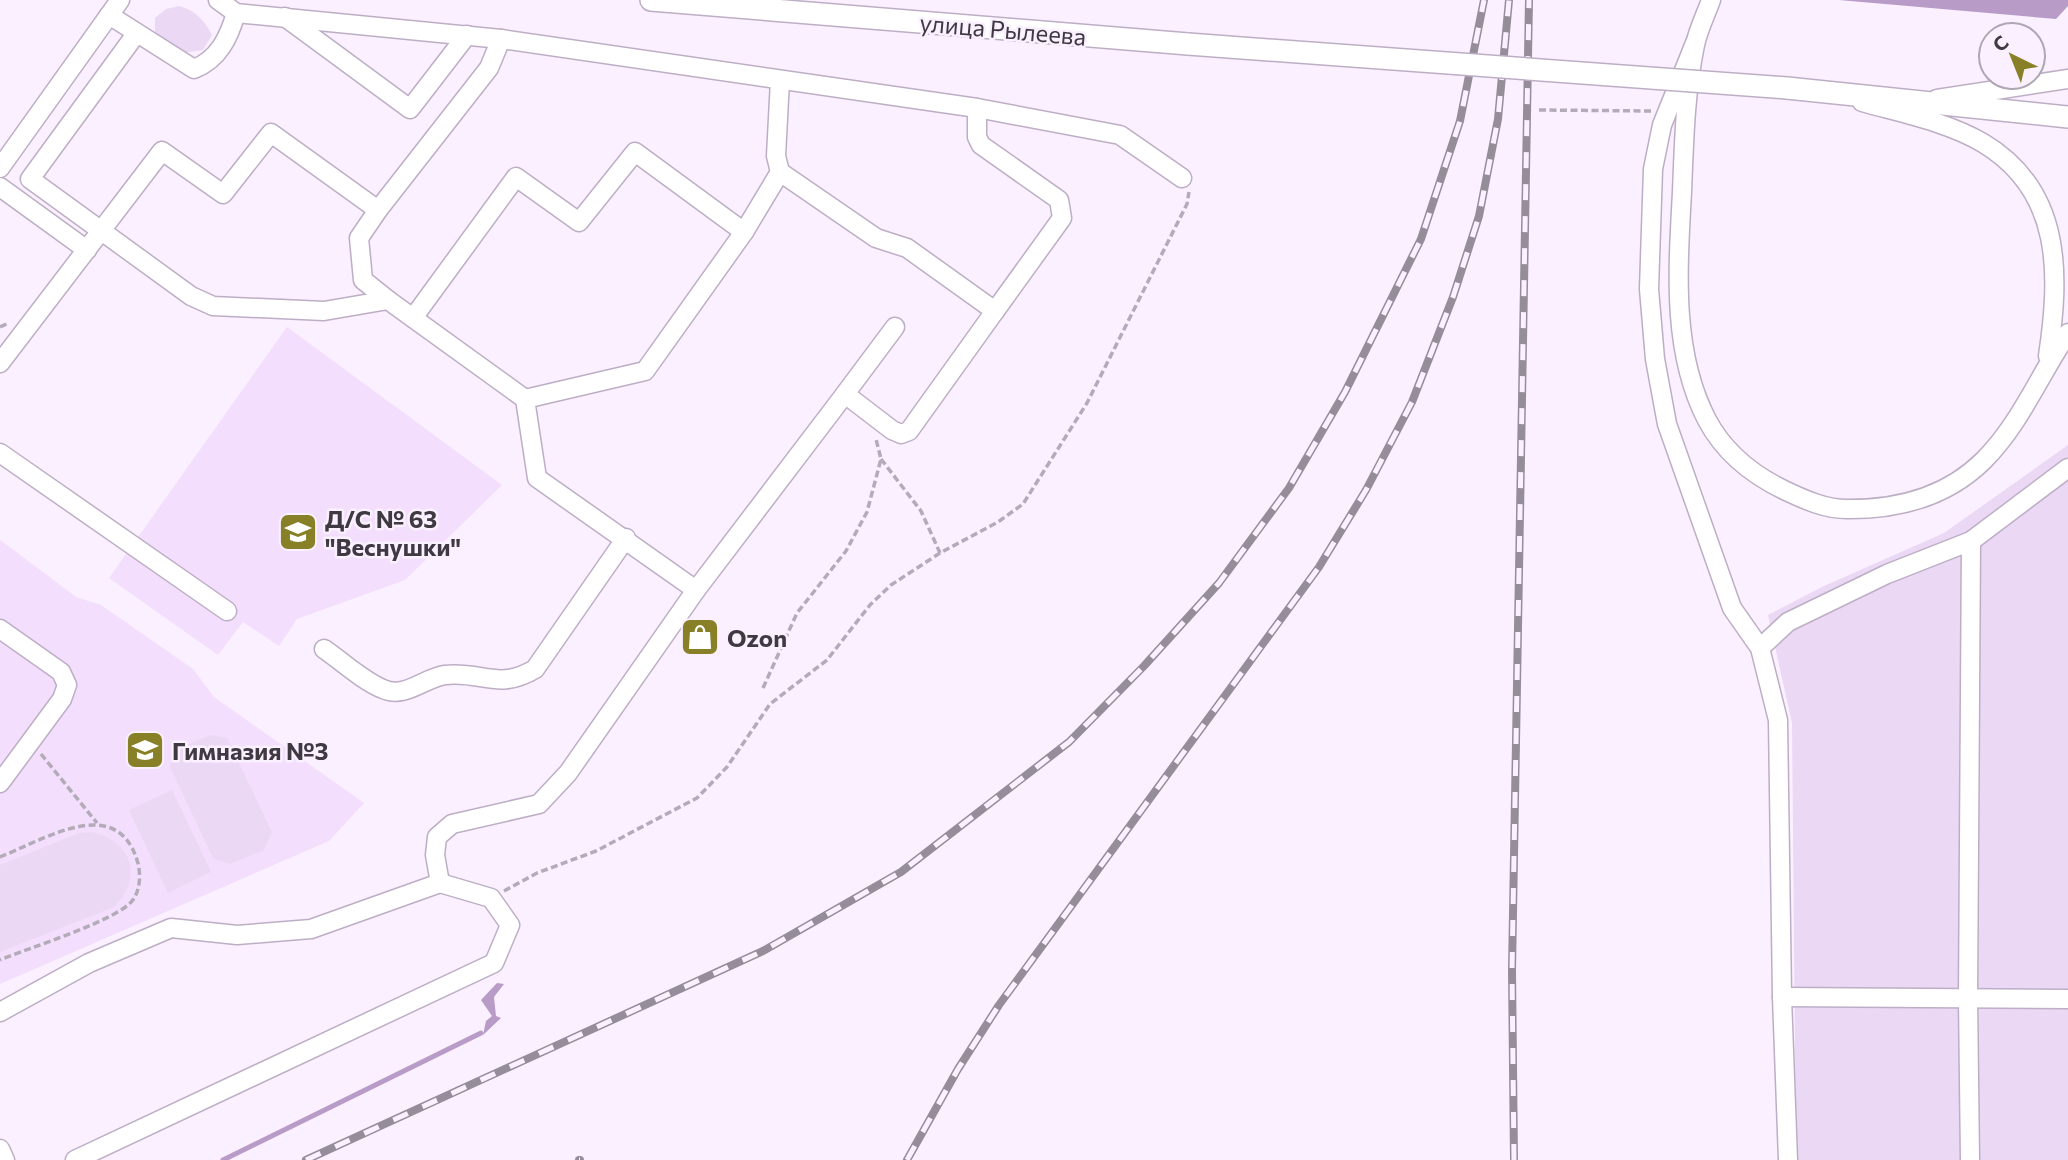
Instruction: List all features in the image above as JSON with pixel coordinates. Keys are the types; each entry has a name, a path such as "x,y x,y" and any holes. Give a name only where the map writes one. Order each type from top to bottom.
{"main road":[{"name":"улица Рылеева","path":"650,0 1188,44 1787,88 2068,117"}],"street":[{"path":"2,165 120,0"},
{"path":"218,0 236,13 501,38 977,107 1120,135 1182,178"},
{"path":"1711,0 1668,111 1653,169 1649,289 1655,359 1667,424 1732,608 1760,648 1778,720 1782,997 1788,1160"},
{"path":"109,15 194,69 207,64 229,39 236,13"},
{"path":"285,18 410,109 467,35"},
{"path":"136,34 30,179 191,296 213,306 324,312 388,300"},
{"path":"501,38 489,68 359,238 363,280 525,399 537,478 626,538 696,590"},
{"path":"1695,43 1684,130 1678,286 1682,334 1690,371 1708,422 1745,466 1804,500 1838,509 1881,509 1920,501 1955,485 1985,460 2011,428 2047,363 2068,332"},
{"path":"1920,101 2068,79"},
{"path":"780,80 776,156 780,172 876,238 906,248 995,311"},
{"path":"1830,92 1937,124 1982,142 2010,163 2026,182 2050,231 2057,265 2056,308 2047,363"},
{"path":"845,394 892,430 901,434 909,430 1062,218 1063,208 1059,200 981,145 977,137 977,107"},
{"path":"0,363 162,151 223,194 271,133 378,210"},
{"path":"413,318 516,177 579,222 635,152 744,232"},
{"path":"525,399 645,371 744,232 780,172"},
{"path":"0,187 87,250"},
{"path":"440,883 436,837 453,824 539,804 568,773 696,590 895,327"},
{"path":"0,453 228,611"},
{"path":"1760,648 1788,622 1887,574 1970,541 2068,468"},
{"path":"324,649 383,689 398,692 444,675 471,675 498,681 517,679 535,668 626,538"},
{"path":"1970,541 1970,1160"},
{"path":"0,629 61,672 67,685 62,699 0,783"},
{"path":"0,1012 109,953 171,928 237,935 311,929 440,883 491,898 509,925 494,963 75,1160"},
{"path":"1782,997 2068,999"},
{"path":"0,1149 5,1160"}],"path":[{"path":"1539,110 1668,111"},
{"path":"491,898 537,873 596,851 697,798 727,766 770,704 827,660 870,606 891,585 940,553 998,522 1023,504 1087,403 1187,204 1189,190 1182,178"},
{"path":"870,412 881,459 921,511 940,553"},
{"path":"763,688 797,613 846,551 867,512 881,459"},
{"path":"30,742 97,823"},
{"path":"0,857 82,825 97,823 111,826 122,834 134,849 140,881 132,901 108,917 0,960"}],"shaded area":[{"path":"1839,0 2068,0 2068,6 2056,19"},
{"path":"179,6 198,16 212,35 203,50 181,53 155,39 155,18 166,9"},
{"name":"Д/С № 63 \"Веснушки\"","path":"287,327 502,485 405,580 297,619 279,646 243,622 218,655 109,578"},
{"path":"2068,445 2068,1160 1796,1160 1792,723 1768,615 1824,586 1944,533"},
{"name":"Гимназия №3","path":"0,540 76,597 101,605 193,669 214,697 364,803 329,841 0,984"},
{"path":"210,735 227,738 272,832 264,850 230,864 213,858 170,767 179,750"},
{"path":"172,790 211,872 168,893 129,810"},
{"path":"92,832 106,837 125,852 131,873 123,896 114,907 0,952 0,865 79,833"},
{"path":"497,983 504,984 494,997 496,1016 501,1018 483,1035 486,1021 492,1016 481,1000"}],"waterway":[{"path":"223,1160 481,1033"}],"railway":[{"path":"306,1160 763,951 901,872 1069,742 1144,666 1219,583 1289,488 1345,392 1421,239 1460,121 1484,0"},
{"path":"907,1160 958,1069 999,1005 1319,567 1366,490 1412,402 1453,297 1479,216 1498,119 1509,0"},
{"path":"1514,1160 1512,970 1529,0"}],"place":[{"name":"Д/С № 63 \"Веснушки\"","path":"298,532"},
{"name":"Ozon","path":"700,637"},
{"name":"Гимназия №3","path":"145,750"}]}
